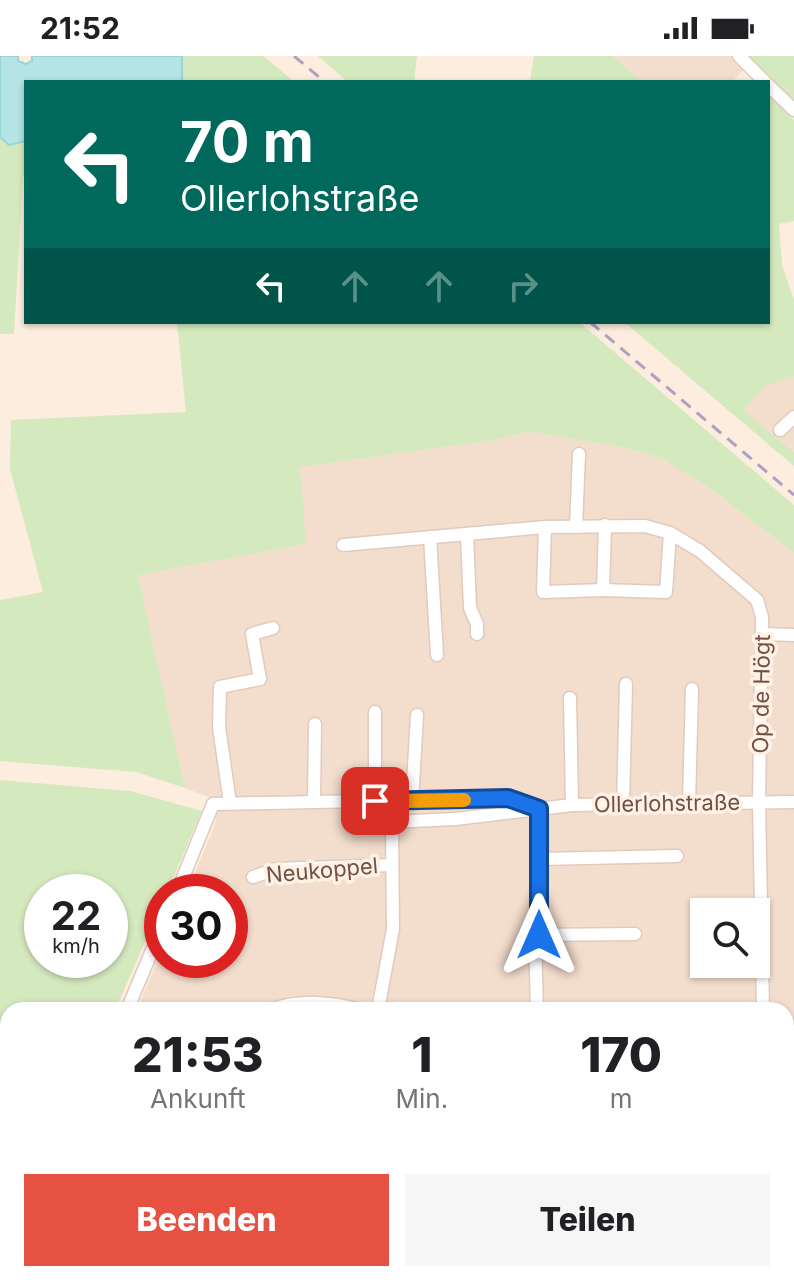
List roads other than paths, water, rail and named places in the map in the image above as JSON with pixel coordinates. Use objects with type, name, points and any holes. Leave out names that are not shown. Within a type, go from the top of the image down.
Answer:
[{"type":"street","points":[[739,56],[764,80]]},
{"type":"street","points":[[770,86],[794,110]]},
{"type":"street","points":[[780,430],[794,417]]},
{"type":"street","points":[[576,527],[579,454]]},
{"type":"street","points":[[603,590],[605,525]]},
{"type":"street","name":"Op de Högt","points":[[343,545],[545,527],[645,526],[670,533],[700,551],[757,600],[762,617],[759,802],[763,1002]]},
{"type":"street","points":[[545,527],[543,592],[666,592],[670,533]]},
{"type":"street","points":[[467,534],[470,608],[477,624],[477,634]]},
{"type":"street","points":[[430,537],[437,655]]},
{"type":"street","points":[[230,803],[219,727],[220,687],[260,679],[252,634],[273,628]]},
{"type":"street","points":[[762,634],[794,635]]},
{"type":"street","points":[[623,804],[626,684]]},
{"type":"street","points":[[689,803],[692,689]]},
{"type":"street","points":[[570,698],[572,805]]},
{"type":"street","points":[[375,712],[375,801]]},
{"type":"street","points":[[412,801],[417,715]]},
{"type":"street","points":[[314,802],[315,724]]},
{"type":"street","name":"Ollerlohstraße","points":[[184,874],[213,804],[508,798],[539,809]]},
{"type":"street","name":"Ollerlohstraße","points":[[392,865],[392,822],[455,819],[572,805],[794,802]]},
{"type":"street","points":[[539,809],[539,935]]},
{"type":"street","points":[[539,859],[677,856]]},
{"type":"street","points":[[379,1002],[393,929],[392,865]]},
{"type":"street","name":"Neukoppel","points":[[253,877],[276,869],[392,865]]},
{"type":"street","points":[[537,1002],[535,938],[539,935],[635,934]]},
{"type":"street","points":[[130,1002],[144,970]]},
{"type":"water","points":[[0,56],[18,56],[18,61],[26,64],[32,61],[32,56],[182,56],[182,80],[24,80],[24,141],[9,145],[0,137]]},
{"type":"railway","points":[[294,56],[323,80]]},
{"type":"railway","points":[[592,324],[794,495]]}]
